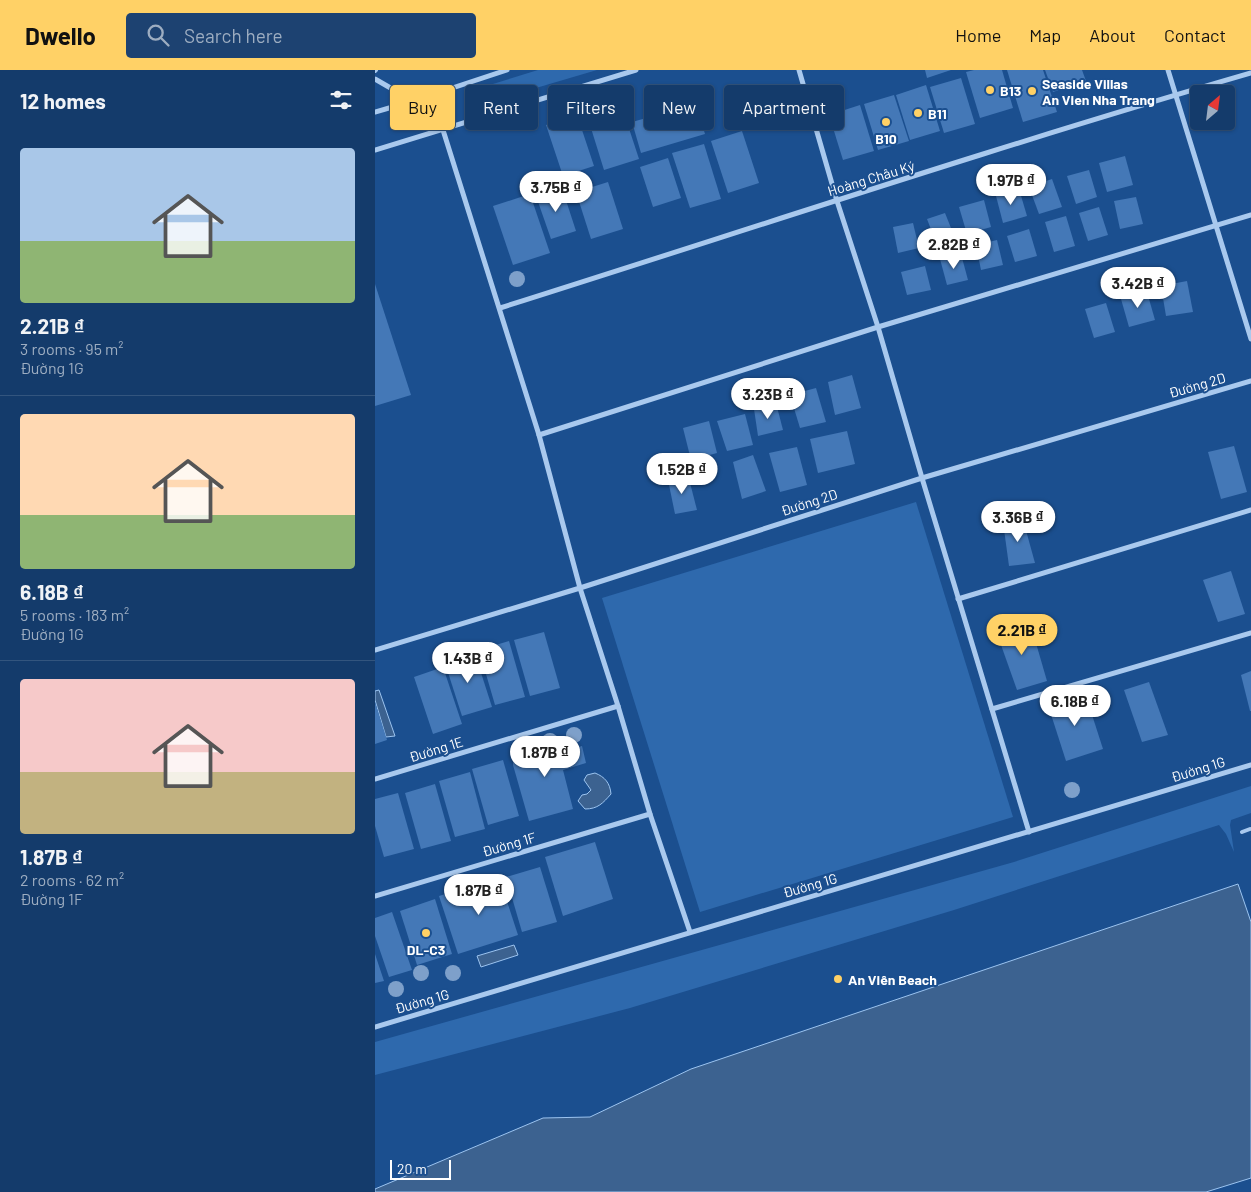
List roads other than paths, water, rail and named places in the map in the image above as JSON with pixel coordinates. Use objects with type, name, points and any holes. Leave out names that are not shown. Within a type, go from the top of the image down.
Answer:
[{"type":"street","points":[[455,87],[506,70]]},
{"type":"street","points":[[455,126],[636,70]]},
{"type":"street","points":[[799,70],[1029,832]]},
{"type":"street","points":[[1168,70],[1251,339]]},
{"type":"street","name":"Hoàng Châu Ký","points":[[500,308],[1175,95],[1251,73]]},
{"type":"street","points":[[375,79],[390,88]]},
{"type":"street","points":[[375,112],[390,108]]},
{"type":"street","points":[[375,150],[443,130],[539,435],[580,588],[650,814],[690,932]]},
{"type":"street","points":[[539,435],[878,327],[1251,214]]},
{"type":"street","name":"Đường 2D","points":[[375,650],[580,588],[922,478],[1251,381]]},
{"type":"street","points":[[958,599],[1251,510]]},
{"type":"street","points":[[991,708],[1251,633]]},
{"type":"street","name":"Đường 1E","points":[[375,779],[618,706]]},
{"type":"street","name":"Đường 1G","points":[[375,1027],[1251,765]]},
{"type":"street","name":"Đường 1F","points":[[375,896],[650,814]]},
{"type":"lane","points":[[1242,832],[1251,830]]},
{"type":"place","name":"B13","points":[[990,90]]},
{"type":"place","name":"Seaside Villas An Vien Nha Trang","points":[[1032,91]]},
{"type":"place","name":"B11","points":[[918,113]]},
{"type":"place","name":"B10","points":[[886,122]]},
{"type":"place","name":"DL-C3","points":[[426,933]]},
{"type":"place","name":"An Viên Beach","points":[[838,979]]}]
